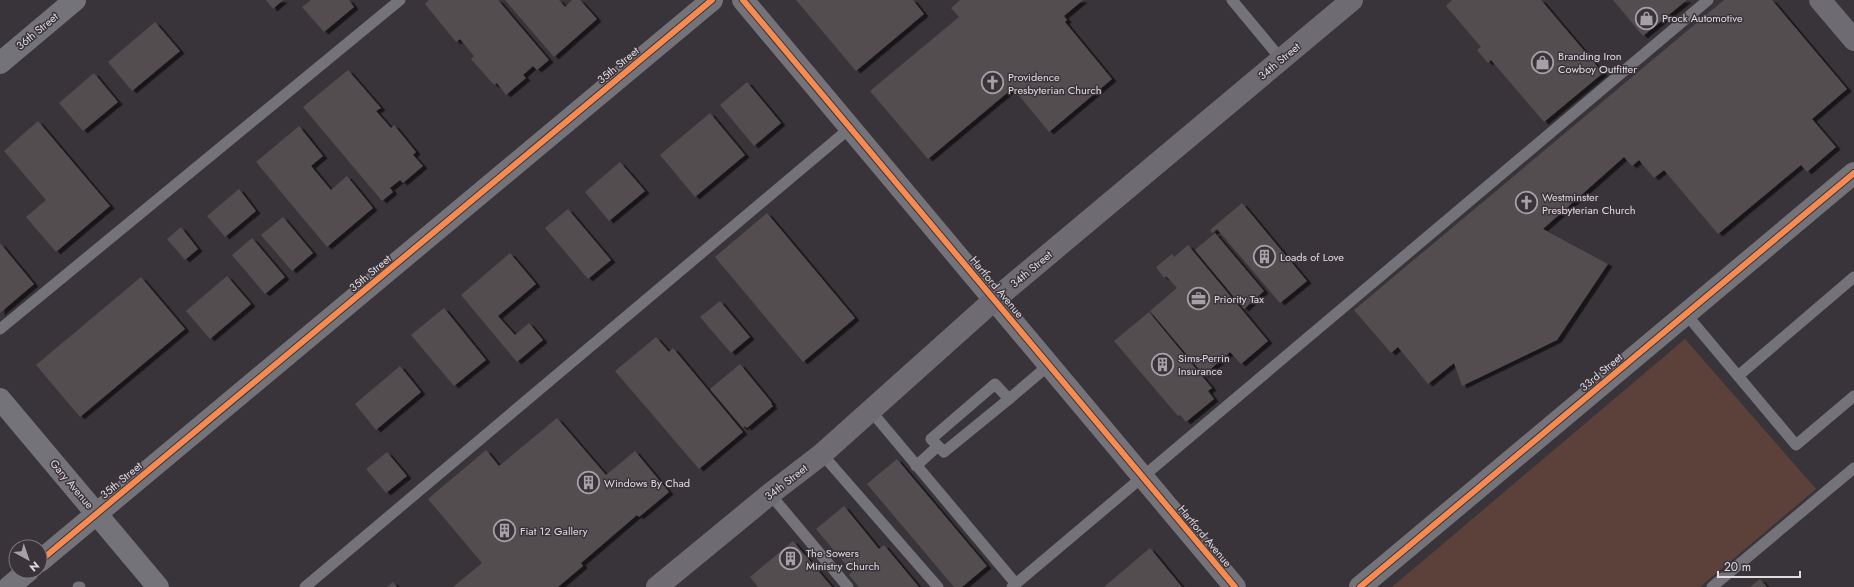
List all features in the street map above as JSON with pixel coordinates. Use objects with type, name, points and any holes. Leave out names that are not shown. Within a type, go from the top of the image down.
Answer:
[{"type":"main road","name":"34th Street","points":[[657,587],[770,494],[822,454],[994,300],[1352,0]]},
{"type":"main road","points":[[1820,0],[1854,40]]},
{"type":"street","name":"36th Street","points":[[0,63],[74,0]]},
{"type":"street","name":"35th Street","points":[[48,554],[712,0]]},
{"type":"street","name":"Hartford Avenue","points":[[743,0],[1235,587]]},
{"type":"street","name":"33rd Street","points":[[1360,587],[1854,173]]},
{"type":"street","name":"Gary Avenue","points":[[0,399],[158,587]]},
{"type":"street","points":[[9,587],[18,579]]},
{"type":"lane","points":[[0,329],[400,0]]},
{"type":"lane","points":[[1232,0],[1281,59]]},
{"type":"lane","points":[[871,411],[1014,585],[1708,0]]},
{"type":"lane","points":[[306,587],[850,128]]},
{"type":"lane","points":[[1738,376],[1854,277]]},
{"type":"lane","points":[[1686,314],[1796,445],[1854,396]]},
{"type":"lane","points":[[1009,399],[994,384],[931,439],[944,452],[1009,399],[1049,365]]},
{"type":"lane","points":[[916,466],[938,446]]},
{"type":"lane","points":[[822,454],[938,587]]},
{"type":"lane","points":[[1712,587],[1854,468]]},
{"type":"lane","points":[[770,494],[848,587]]},
{"type":"shaded area","points":[[1685,339],[1816,489],[1700,587],[1392,587]]},
{"type":"building","points":[[266,0],[283,0],[273,9]]},
{"type":"building","points":[[311,0],[349,0],[354,7],[324,32],[302,7]]},
{"type":"building","points":[[429,0],[498,0],[549,60],[537,70],[533,66],[523,75],[526,78],[506,95],[497,83],[494,85],[471,59],[474,56],[460,39],[456,42],[425,4]]},
{"type":"building","points":[[505,0],[559,0],[565,7],[572,0],[580,0],[597,19],[554,57]]},
{"type":"building","points":[[796,0],[913,0],[924,14],[856,71]]},
{"type":"building","name":"Providence Presbyterian Church","points":[[960,0],[1083,0],[1064,16],[1067,20],[1065,22],[1112,79],[1049,132],[1013,88],[928,159],[870,91],[959,17],[951,8]]},
{"type":"building","name":"Branding Iron Cowboy Outfitter","points":[[1452,0],[1541,0],[1603,73],[1544,122],[1491,60],[1488,63],[1477,50],[1481,47],[1446,6]]},
{"type":"building","name":"Prock Automotive","points":[[1613,0],[1687,0],[1643,36]]},
{"type":"building","name":"Westminster Presbyterian Church","points":[[1724,0],[1772,0],[1847,89],[1812,119],[1836,147],[1807,172],[1801,165],[1718,234],[1664,170],[1654,178],[1639,160],[1632,166],[1624,157],[1543,229],[1608,264],[1557,340],[1462,386],[1454,363],[1428,384],[1398,347],[1391,353],[1354,310]]},
{"type":"building","points":[[155,22],[180,51],[132,91],[108,62]]},
{"type":"building","points":[[348,70],[381,108],[376,111],[391,128],[394,125],[416,152],[413,155],[423,166],[403,183],[400,180],[390,188],[393,192],[382,201],[303,107]]},
{"type":"building","points":[[94,73],[118,102],[83,131],[59,103]]},
{"type":"building","points":[[747,82],[781,123],[754,146],[720,105]]},
{"type":"building","points":[[710,113],[745,155],[695,197],[660,155]]},
{"type":"building","points":[[38,121],[110,206],[56,252],[26,217],[46,200],[4,151]]},
{"type":"building","points":[[299,126],[323,156],[311,166],[331,190],[347,176],[373,208],[327,247],[256,162]]},
{"type":"building","points":[[620,162],[645,191],[609,221],[585,192]]},
{"type":"building","points":[[239,189],[256,211],[225,237],[207,216]]},
{"type":"building","name":"Loads of Love","points":[[1242,203],[1307,281],[1280,303],[1217,229],[1212,233],[1210,230]]},
{"type":"building","points":[[568,209],[611,260],[588,279],[545,228]]},
{"type":"building","points":[[767,213],[855,318],[803,362],[715,257]]},
{"type":"building","points":[[283,217],[313,253],[292,271],[261,235]]},
{"type":"building","points":[[181,227],[198,249],[185,260],[167,239]]},
{"type":"building","points":[[1215,233],[1264,291],[1244,309],[1195,250]]},
{"type":"building","points":[[252,238],[285,277],[265,294],[232,255]]},
{"type":"building","points":[[0,243],[34,284],[0,313]]},
{"type":"building","name":"Priority Tax","points":[[1188,245],[1268,341],[1241,364],[1230,352],[1204,375],[1150,311],[1177,288],[1166,276],[1164,278],[1156,267],[1172,254],[1174,257]]},
{"type":"building","points":[[510,253],[536,284],[498,316],[515,335],[529,323],[543,340],[517,362],[461,295]]},
{"type":"building","points":[[227,276],[251,304],[210,339],[186,311]]},
{"type":"building","points":[[141,277],[185,329],[80,417],[36,365]]},
{"type":"building","points":[[720,301],[750,337],[731,353],[700,317]]},
{"type":"building","points":[[444,308],[486,360],[454,386],[411,335]]},
{"type":"building","name":"Sims-Perrin Insurance","points":[[1149,312],[1212,388],[1208,391],[1214,399],[1186,422],[1180,415],[1178,416],[1114,341]]},
{"type":"building","points":[[656,337],[669,352],[673,348],[743,432],[699,469],[615,371]]},
{"type":"building","points":[[740,364],[773,406],[747,428],[745,426],[743,428],[710,389]]},
{"type":"building","points":[[400,366],[421,392],[376,430],[355,404]]},
{"type":"building","points":[[557,418],[606,475],[635,451],[669,492],[639,517],[637,515],[581,563],[583,566],[558,587],[453,587],[482,563],[428,499],[486,450],[499,466]]},
{"type":"building","points":[[387,452],[407,476],[386,493],[366,469]]},
{"type":"building","points":[[897,459],[987,566],[962,587],[954,587],[867,484]]},
{"type":"building","points":[[844,506],[879,549],[884,545],[919,587],[859,587],[849,575],[852,572],[816,529]]},
{"type":"building","name":"The Sowers Ministry Church","points":[[793,541],[832,587],[758,587],[750,577]]},
{"type":"building","points":[[1150,548],[1182,587],[1104,587]]},
{"type":"building","points":[[1760,579],[1767,587],[1750,587]]},
{"type":"building","points":[[393,582],[397,587],[387,587]]},
{"type":"cycle path","points":[[48,554],[712,0]]},
{"type":"cycle path","points":[[743,0],[1235,587]]},
{"type":"cycle path","points":[[1360,587],[1854,173]]},
{"type":"place","name":"Prock Automotive","points":[[1647,18]]},
{"type":"place","name":"Branding Iron Cowboy Outfitter","points":[[1543,62]]},
{"type":"place","name":"Providence Presbyterian Church","points":[[993,83]]},
{"type":"place","name":"Westminster Presbyterian Church","points":[[1526,203]]},
{"type":"place","name":"Loads of Love","points":[[1264,257]]},
{"type":"place","name":"Priority Tax","points":[[1198,299]]},
{"type":"place","name":"Sims-Perrin Insurance","points":[[1163,364]]},
{"type":"place","name":"Windows By Chad","points":[[588,483]]},
{"type":"place","name":"Fiat 12 Gallery","points":[[504,531]]},
{"type":"place","name":"The Sowers Ministry Church","points":[[790,559]]}]
